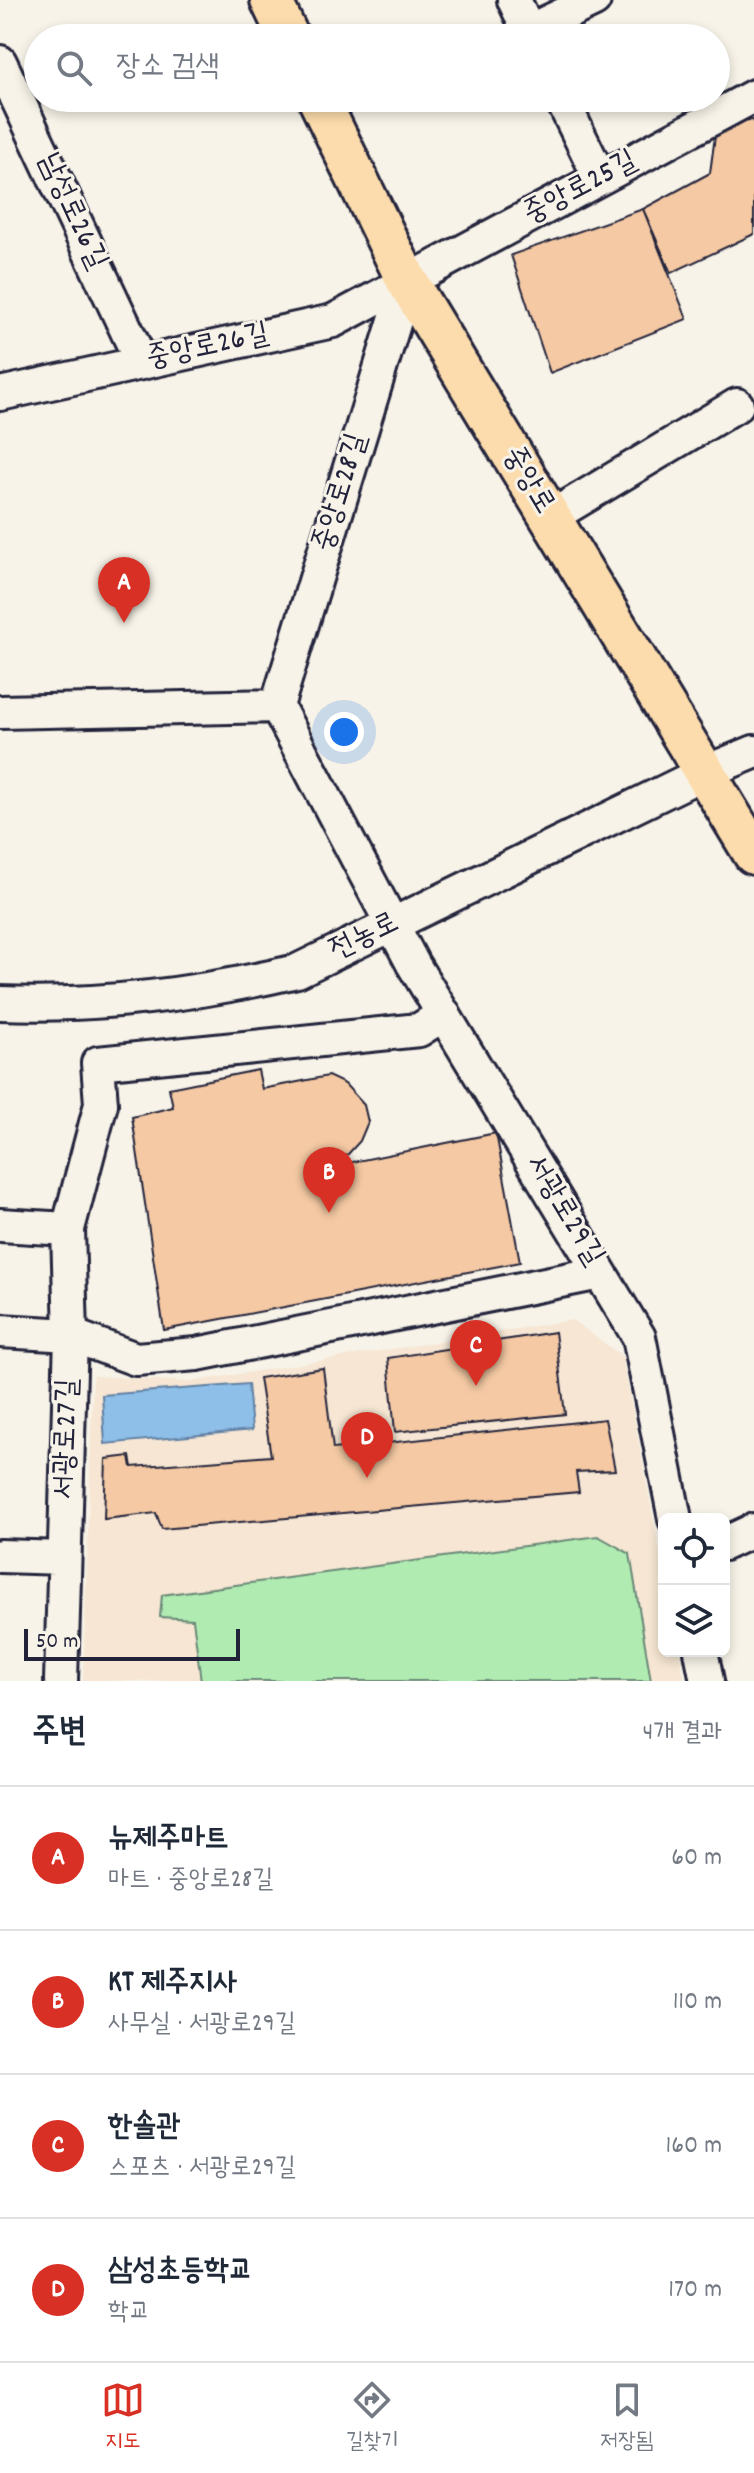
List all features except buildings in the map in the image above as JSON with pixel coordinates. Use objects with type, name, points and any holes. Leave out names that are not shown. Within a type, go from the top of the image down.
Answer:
[{"type":"main road","points":[[271,0],[282,24]]},
{"type":"main road","name":"중앙로","points":[[325,112],[407,281],[754,854]]},
{"type":"street","points":[[514,0],[525,24]]},
{"type":"street","points":[[550,24],[594,0]]},
{"type":"street","name":"남성로26길","points":[[0,62],[9,102],[142,363]]},
{"type":"street","name":"중앙로25길","points":[[730,109],[754,96]]},
{"type":"street","points":[[568,112],[600,178]]},
{"type":"street","name":"중앙로25길","points":[[407,281],[724,112]]},
{"type":"street","name":"중앙로26길","points":[[0,394],[333,321],[407,281]]},
{"type":"street","name":"중앙로28길","points":[[277,706],[407,281]]},
{"type":"street","points":[[549,518],[737,405]]},
{"type":"street","points":[[0,712],[277,706],[395,924]]},
{"type":"street","name":"전농로","points":[[0,1003],[68,1006],[226,988],[297,971],[703,773],[754,752]]},
{"type":"street","name":"서광로29길","points":[[395,924],[444,1014],[639,1337],[674,1513]]},
{"type":"street","name":"서광로27길","points":[[61,1681],[71,1335],[68,1229],[101,1104],[98,1063],[419,1030],[444,1014]]},
{"type":"street","points":[[0,1225],[68,1229]]},
{"type":"street","points":[[0,1331],[71,1335],[136,1359],[197,1354],[600,1273]]},
{"type":"street","points":[[730,1541],[754,1530]]},
{"type":"street","points":[[0,1556],[64,1558]]},
{"type":"street","points":[[702,1657],[707,1681]]},
{"type":"shaded area","points":[[572,1320],[622,1356],[658,1542],[658,1657],[680,1657],[685,1681],[83,1681],[93,1376],[190,1382]]},
{"type":"green space","points":[[598,1536],[630,1554],[651,1681],[201,1681],[193,1619],[160,1617],[162,1595]]},
{"type":"water","points":[[248,1384],[252,1430],[105,1444],[102,1395]]},
{"type":"place","name":"뉴제주마트","points":[[124,623]]},
{"type":"place","name":"KT 제주지사","points":[[329,1213]]},
{"type":"place","name":"한솔관","points":[[476,1386]]},
{"type":"place","name":"삼성초등학교","points":[[367,1478]]}]
